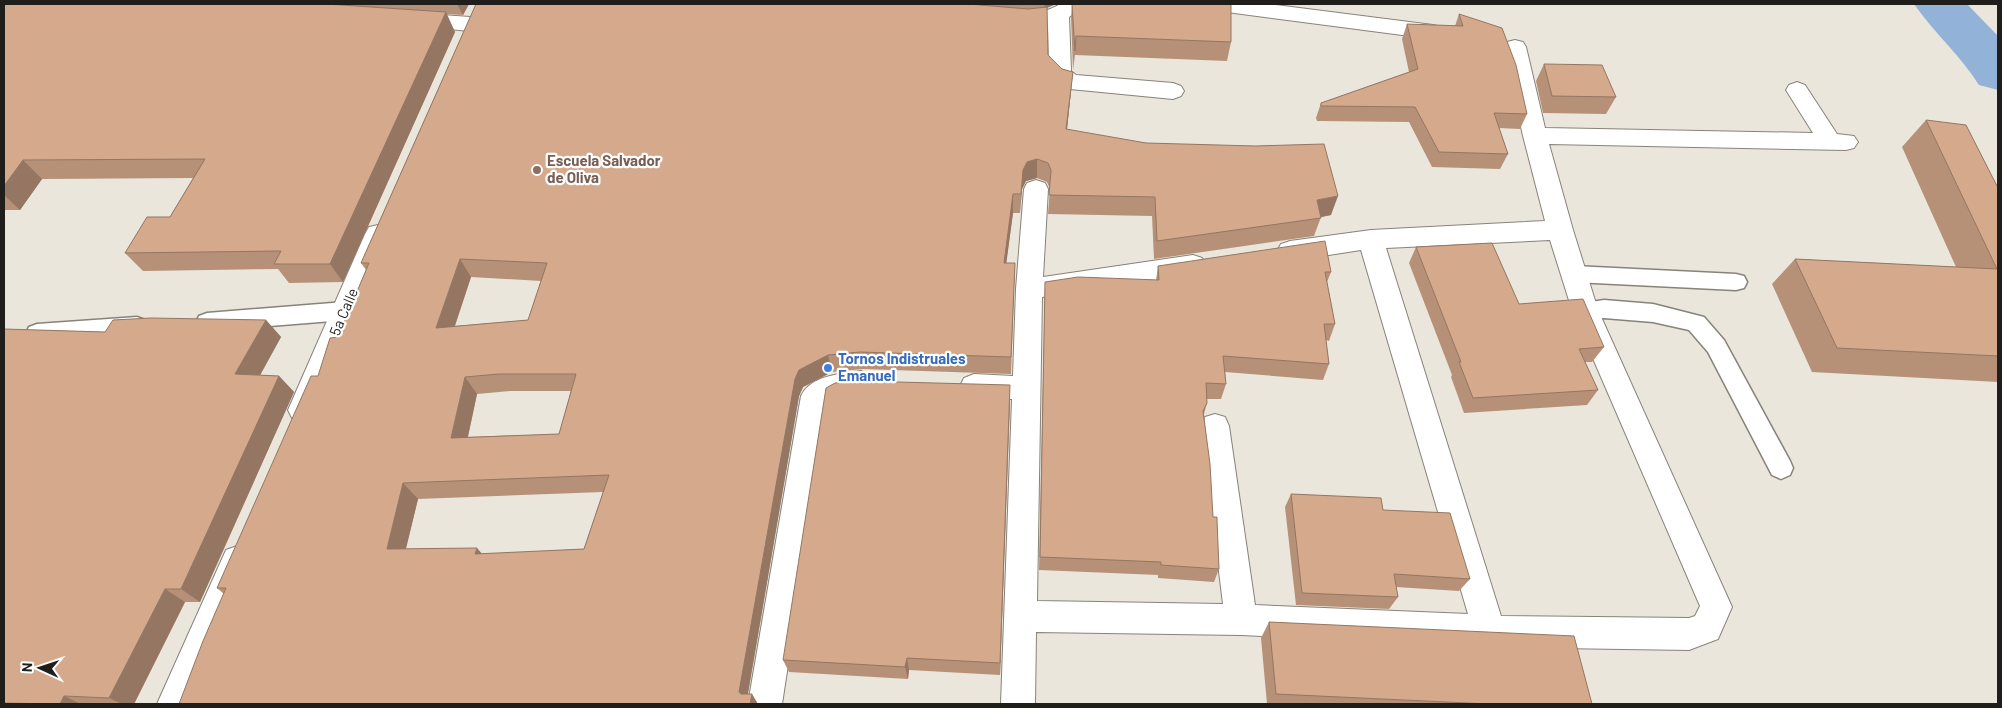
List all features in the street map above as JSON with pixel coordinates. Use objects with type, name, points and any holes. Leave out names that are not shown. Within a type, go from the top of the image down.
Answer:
[{"type":"street","points":[[1219,4],[1433,32]]},
{"type":"street","points":[[990,16],[1045,19],[1066,10],[1060,74],[1064,79],[1070,82],[1173,91]]},
{"type":"street","points":[[392,18],[475,14],[458,51]]},
{"type":"street","points":[[1020,616],[1241,620],[1489,630],[1689,634],[1706,628],[1716,607],[1585,310],[1560,230],[1514,47]]},
{"type":"street","points":[[1535,136],[1838,142],[1797,90]]},
{"type":"street","points":[[1018,704],[1029,289],[1036,189]]},
{"type":"street","name":"5a Calle","points":[[293,430],[388,212]]},
{"type":"street","points":[[1264,255],[1371,239],[1560,230]]},
{"type":"street","points":[[1371,239],[1489,630]]},
{"type":"street","points":[[1029,289],[1215,262]]},
{"type":"street","points":[[765,704],[815,396],[833,386],[882,384]]},
{"type":"street","points":[[949,386],[1026,388]]},
{"type":"street","points":[[1215,426],[1241,620]]},
{"type":"street","points":[[174,704],[246,540]]},
{"type":"lane","points":[[1574,274],[1736,282]]},
{"type":"lane","points":[[1585,310],[1604,309],[1653,313],[1696,323],[1716,346],[1781,468]]},
{"type":"lane","points":[[183,323],[345,311]]},
{"type":"lane","points":[[19,334],[154,325]]},
{"type":"building","points":[[4,4],[326,4],[446,12],[330,264],[274,264],[281,251],[125,253],[147,217],[170,217],[205,159],[23,160],[4,186]]},
{"type":"building","points":[[476,4],[968,4],[1028,9],[1047,7],[1048,55],[1062,69],[1073,72],[1066,129],[1146,143],[1255,146],[1324,144],[1338,196],[1317,200],[1321,218],[1157,241],[1155,197],[1049,195],[1051,170],[1048,163],[1037,159],[1027,162],[1023,170],[1021,194],[1013,194],[1004,263],[1015,263],[1011,357],[860,352],[828,355],[799,370],[795,379],[739,692],[741,694],[752,694],[750,704],[179,704],[226,588],[217,588],[311,376],[318,376],[330,338],[338,337],[369,263],[361,263]],"holes":[[[460,259],[547,263],[528,320],[436,328]],[[499,374],[576,374],[559,434],[451,438],[465,377]],[[609,475],[584,549],[475,554],[477,548],[387,549],[403,483]]]},
{"type":"building","points":[[1072,4],[1231,4],[1231,42],[1076,36],[1075,51]]},
{"type":"building","points":[[1459,14],[1502,28],[1516,65],[1527,114],[1494,113],[1508,154],[1439,152],[1415,107],[1321,106],[1321,103],[1418,69],[1407,24],[1463,26]]},
{"type":"building","points":[[1544,64],[1602,65],[1616,97],[1552,96]]},
{"type":"building","points":[[1926,120],[1966,125],[1998,188],[1998,356],[1837,348],[1795,259],[1997,269]]},
{"type":"building","points":[[1325,241],[1331,272],[1325,272],[1335,324],[1324,324],[1329,364],[1223,356],[1226,384],[1206,383],[1207,403],[1203,411],[1210,464],[1213,517],[1217,517],[1219,569],[1161,565],[1161,562],[1040,557],[1045,282],[1078,277],[1159,280],[1158,266]]},
{"type":"building","points":[[1492,243],[1519,304],[1583,299],[1604,347],[1579,349],[1598,390],[1473,398],[1416,247]]},
{"type":"building","points":[[151,318],[266,320],[235,374],[279,376],[181,589],[165,589],[109,698],[64,696],[60,704],[4,703],[4,329],[105,332],[113,320]]},
{"type":"building","points":[[860,381],[1010,385],[1000,663],[907,658],[905,667],[783,660],[826,388],[835,383]]},
{"type":"building","points":[[1291,494],[1381,498],[1383,510],[1450,513],[1470,579],[1394,574],[1398,597],[1302,593]]},
{"type":"building","points":[[1269,622],[1574,636],[1592,704],[1489,704],[1276,694]]},
{"type":"waterway","points":[[1939,4],[1991,60],[1998,73]]},
{"type":"place","name":"Escuela Salvador de Oliva","points":[[537,170]]},
{"type":"place","name":"Tornos Indistruales Emanuel","points":[[828,368]]}]
